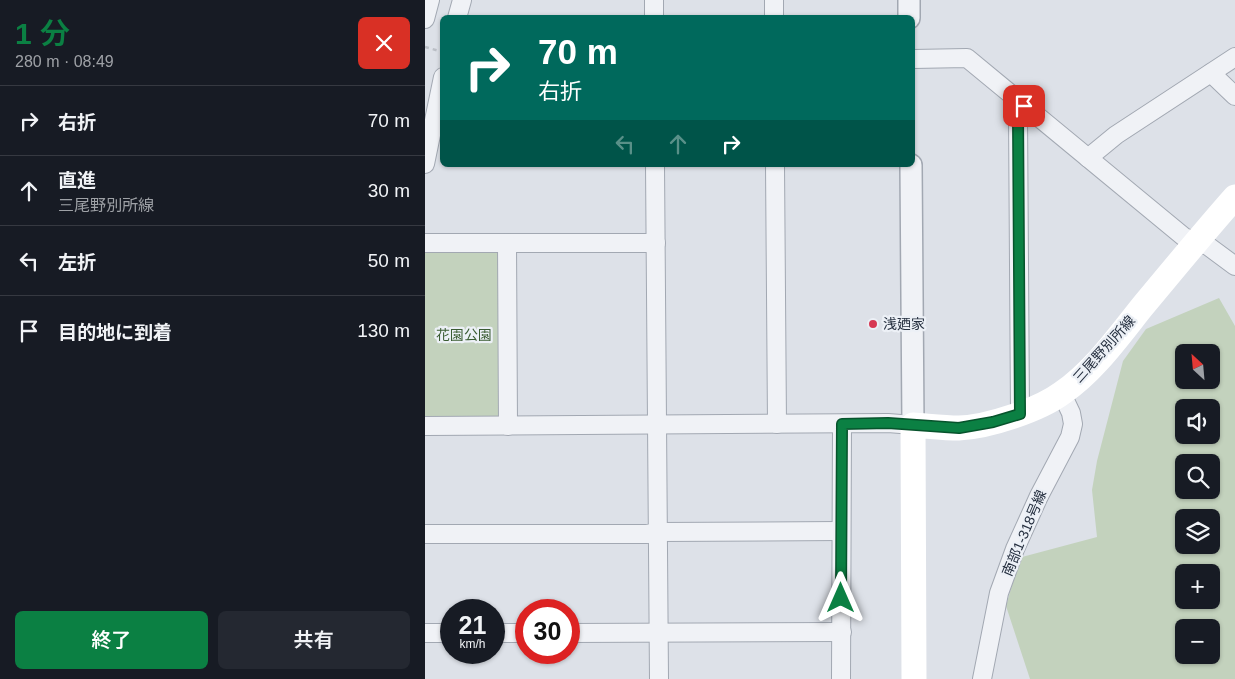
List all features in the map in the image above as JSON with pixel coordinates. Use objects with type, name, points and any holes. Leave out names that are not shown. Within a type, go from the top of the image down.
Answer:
[{"type":"main road","name":"三尾野別所線","points":[[913,425],[959,428],[993,422],[1020,414],[1061,394],[1093,367],[1109,349],[1235,197]]},
{"type":"main road","points":[[913,425],[913,679]]},
{"type":"street","points":[[425,19],[430,0]]},
{"type":"street","points":[[458,15],[462,0]]},
{"type":"street","points":[[654,0],[654,15]]},
{"type":"street","points":[[774,0],[774,15]]},
{"type":"street","points":[[909,0],[909,15]]},
{"type":"street","points":[[1088,158],[1116,135],[1235,57]]},
{"type":"street","points":[[915,59],[967,58],[1184,238],[1208,246],[1235,266]]},
{"type":"street","points":[[1211,73],[1235,96]]},
{"type":"street","points":[[432,154],[440,98]]},
{"type":"street","points":[[1020,414],[1018,114],[1024,106]]},
{"type":"street","points":[[655,167],[659,679]]},
{"type":"street","points":[[775,167],[777,424]]},
{"type":"street","points":[[425,426],[888,423],[913,425],[911,167]]},
{"type":"street","points":[[425,243],[656,243]]},
{"type":"street","points":[[507,243],[508,426]]},
{"type":"street","name":"南部1-318号線","points":[[982,679],[999,593],[1015,549],[1039,496],[1070,437],[1073,424],[1071,413],[1061,394]]},
{"type":"street","points":[[841,679],[842,424]]},
{"type":"street","points":[[425,534],[647,534],[659,532],[841,531]]},
{"type":"street","points":[[580,633],[841,632]]},
{"type":"street","points":[[425,633],[440,633]]},
{"type":"path","points":[[425,47],[440,51]]},
{"type":"green space","name":"花園公園","points":[[497,250],[502,257],[504,413],[498,418],[425,419],[425,251]]},
{"type":"green space","points":[[1219,298],[1235,326],[1235,679],[1030,679],[1006,606],[1012,585],[1022,557],[1097,537],[1092,490],[1097,461],[1123,361],[1146,329]]},
{"type":"place","name":"浅廼家","points":[[873,324]]},
{"type":"route","points":[[841,598],[842,424],[888,423],[959,428],[993,422],[1020,414],[1018,114],[1024,106]]}]
